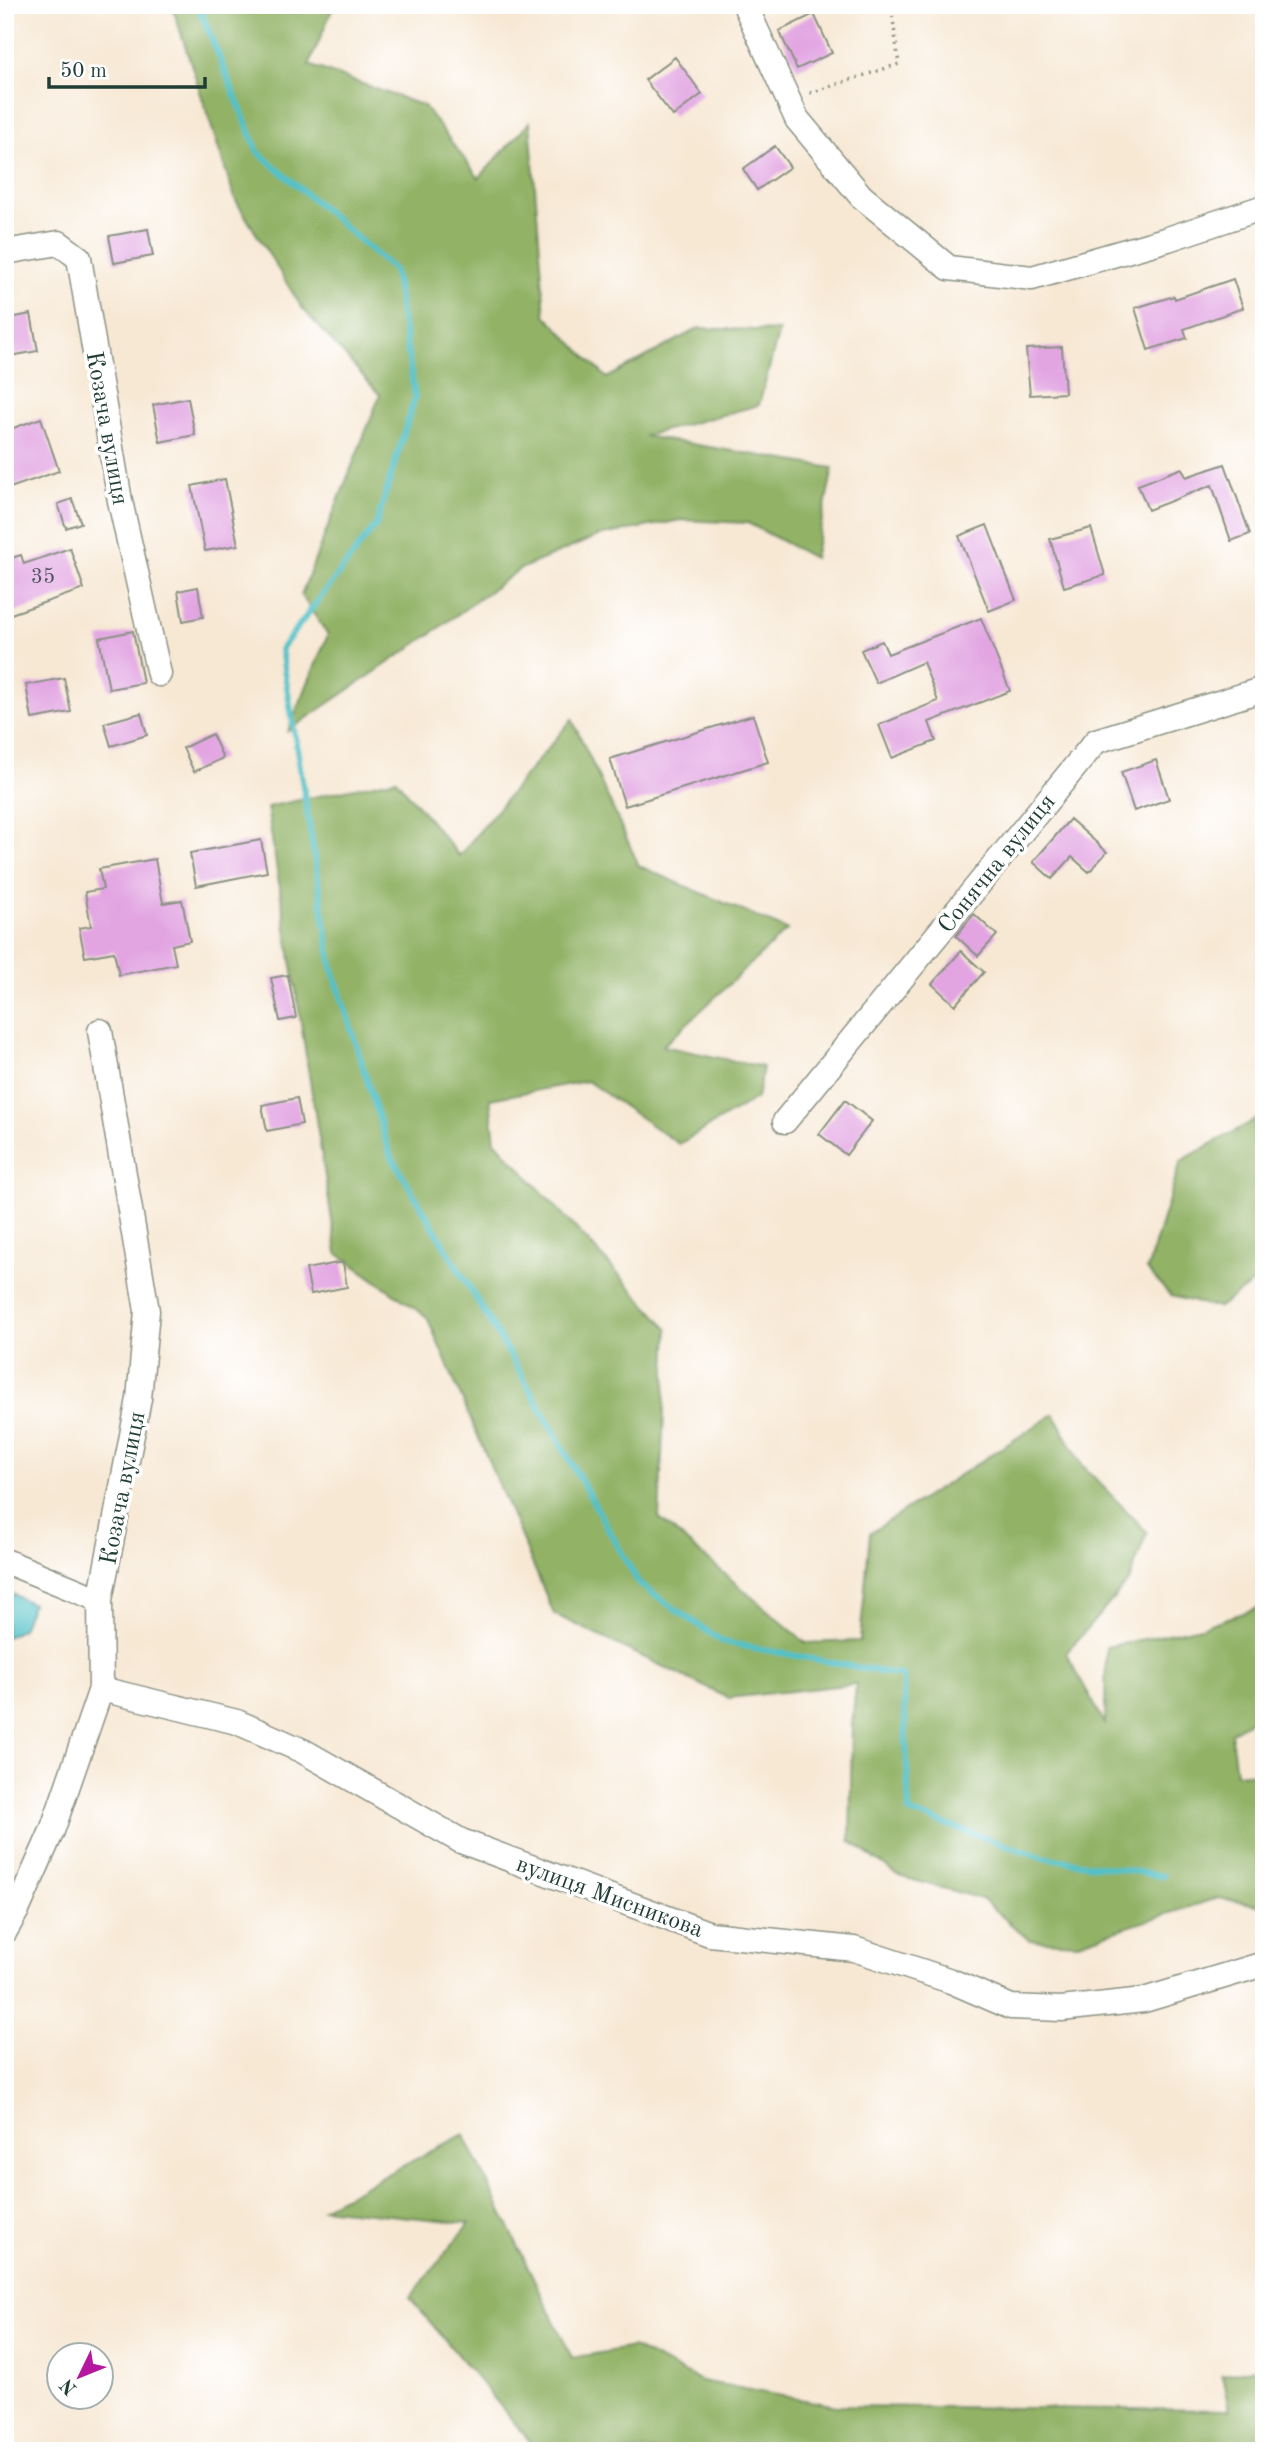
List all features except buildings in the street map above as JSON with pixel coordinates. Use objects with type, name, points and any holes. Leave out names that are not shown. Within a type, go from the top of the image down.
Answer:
[{"type":"street","points":[[746,5],[797,119],[861,196],[948,268],[1032,278],[1168,239],[1264,207]]},
{"type":"street","name":"Козача вулиця","points":[[5,252],[59,243],[79,258],[120,501],[159,674]]},
{"type":"street","name":"Сонячна вулиця","points":[[785,1121],[1096,741],[1264,689]]},
{"type":"street","name":"Козача вулиця","points":[[5,1931],[52,1831],[101,1689],[100,1600],[139,1399],[147,1311],[100,1031]]},
{"type":"street","points":[[5,1561],[100,1600]]},
{"type":"street","name":"вулиця Мисникова","points":[[101,1689],[237,1722],[303,1751],[461,1841],[710,1934],[853,1949],[951,1981],[1011,2007],[1061,2008],[1144,2000],[1264,1965]]},
{"type":"path","points":[[788,100],[899,64],[891,5]]},
{"type":"green space","points":[[172,5],[334,5],[309,65],[424,106],[479,178],[530,122],[545,315],[607,378],[699,328],[779,331],[759,405],[644,436],[833,468],[814,558],[748,523],[681,520],[598,536],[520,569],[425,638],[288,731],[328,635],[301,595],[380,395],[302,308],[235,199]]},
{"type":"green space","points":[[572,719],[639,866],[787,930],[663,1046],[763,1067],[757,1098],[679,1144],[587,1081],[490,1099],[495,1141],[668,1328],[659,1518],[806,1643],[860,1641],[870,1533],[1054,1414],[1082,1465],[1147,1532],[1129,1581],[1066,1653],[1105,1724],[1106,1647],[1201,1627],[1264,1606],[1264,1712],[1231,1733],[1236,1773],[1264,1774],[1264,1906],[1217,1898],[1078,1943],[1029,1940],[982,1899],[899,1876],[850,1841],[852,1725],[856,1684],[728,1698],[554,1614],[427,1317],[337,1253],[267,807],[396,779],[459,856]]},
{"type":"green space","points":[[1264,1115],[1264,1275],[1218,1308],[1171,1296],[1147,1270],[1181,1161]]},
{"type":"green space","points":[[464,2134],[572,2358],[633,2347],[701,2381],[837,2406],[1229,2410],[1222,2375],[1264,2366],[1264,2451],[538,2451],[410,2298],[469,2223],[322,2208]]},
{"type":"water","points":[[7,1591],[32,1604],[22,1629],[5,1637]]},
{"type":"waterway","points":[[198,5],[258,152],[394,270],[415,397],[376,525],[281,649],[332,967],[390,1154],[528,1386],[639,1584],[723,1642],[903,1676],[909,1812],[1042,1857],[1163,1876]]}]
